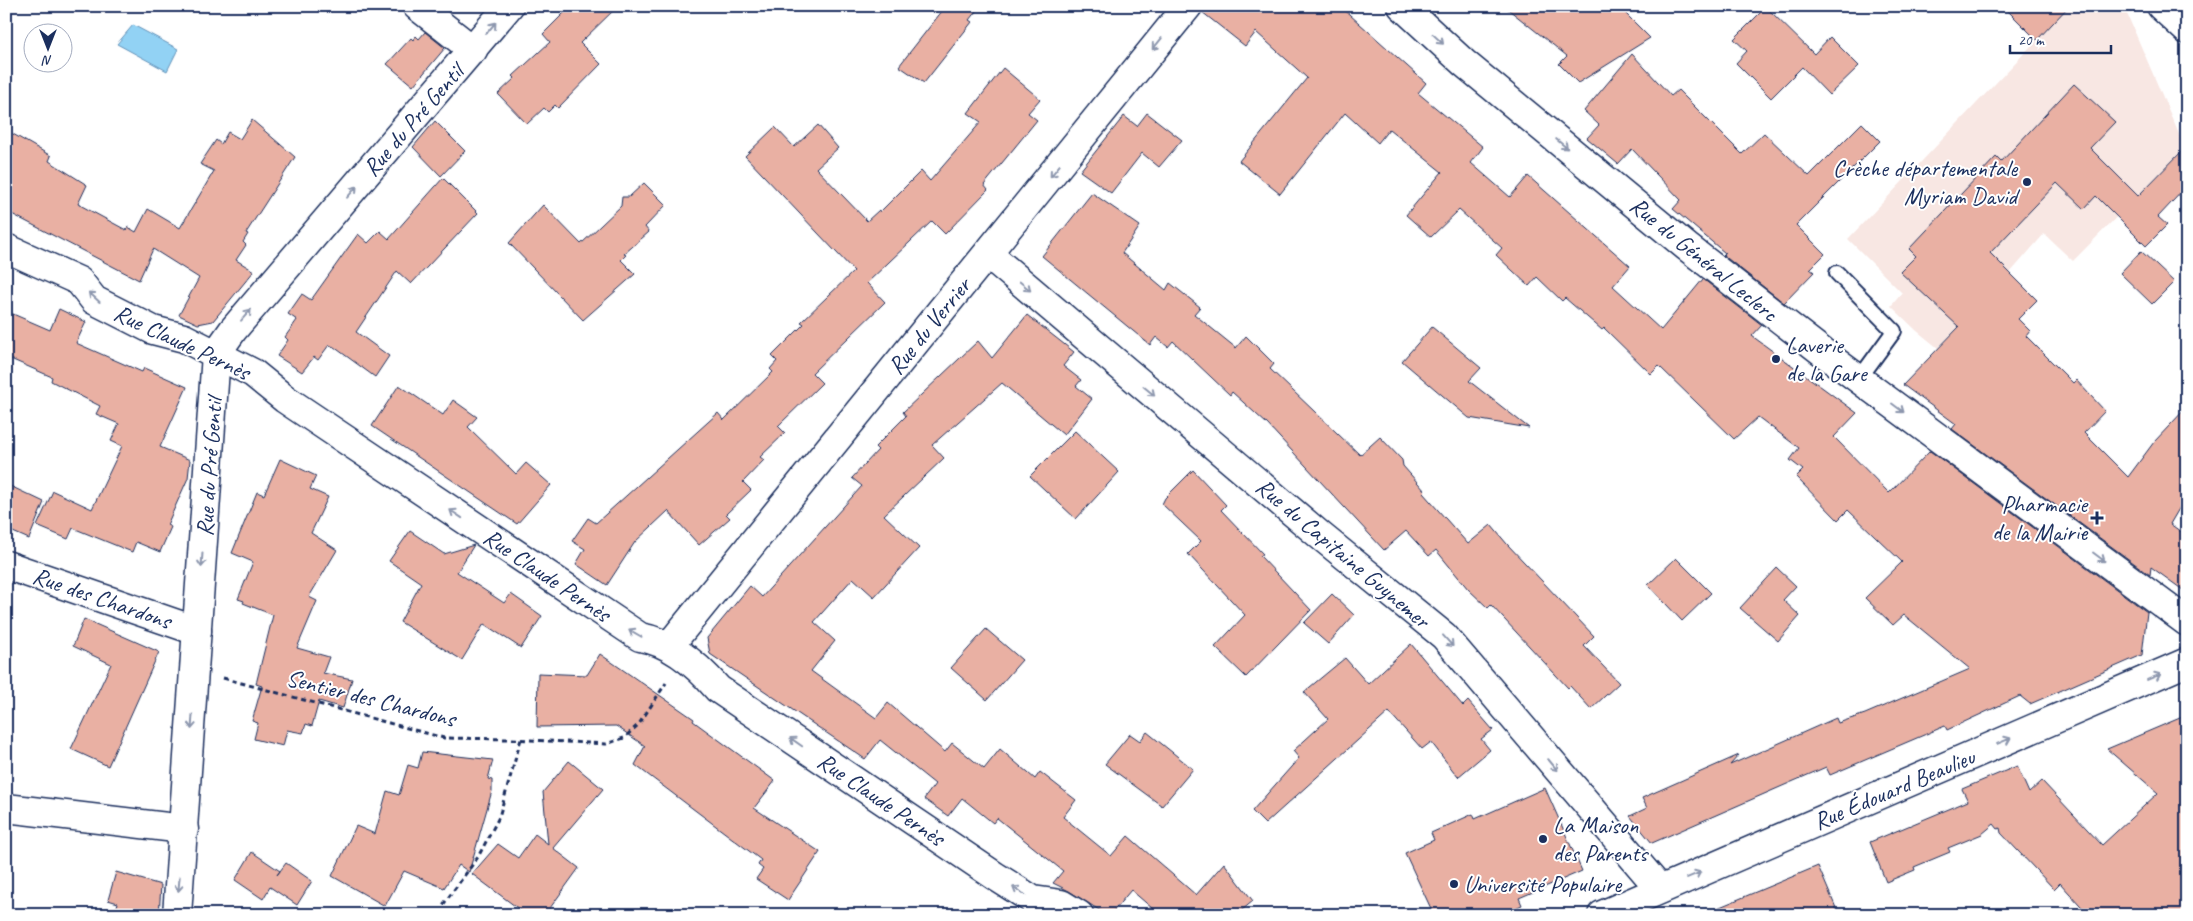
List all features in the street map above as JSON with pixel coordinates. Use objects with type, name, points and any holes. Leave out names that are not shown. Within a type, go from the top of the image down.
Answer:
[{"type":"street","points":[[417,6],[474,50]]},
{"type":"street","name":"Rue du Pré Gentil","points":[[177,915],[216,354],[233,330],[474,50],[509,6]]},
{"type":"street","name":"Rue du Verrier","points":[[669,646],[1188,6]]},
{"type":"street","name":"Rue du Général Leclerc","points":[[1402,6],[1464,63],[1687,247],[1859,379],[2187,622]]},
{"type":"street","points":[[2161,6],[2187,30]]},
{"type":"street","name":"Rue Claude Pernès","points":[[6,248],[79,281],[94,300],[153,330],[184,338],[253,373],[285,399],[640,637],[652,639],[669,646],[704,672],[718,689],[995,876],[1033,900],[1061,904],[1079,915]]},
{"type":"street","name":"Rue du Capitaine Guynemer","points":[[988,254],[1322,538],[1444,636],[1660,890]]},
{"type":"street","name":"Rue des Chardons","points":[[6,565],[197,631]]},
{"type":"street","name":"Rue Édouard Beaulieu","points":[[1602,915],[2187,662]]},
{"type":"street","points":[[6,808],[184,829]]},
{"type":"lane","points":[[1837,273],[1894,331],[1859,379]]},
{"type":"path","name":"Sentier des Chardons","points":[[220,677],[444,738],[521,739],[606,744],[624,738],[639,724],[666,683]]},
{"type":"path","points":[[443,905],[478,857],[499,817],[521,739]]},
{"type":"shaded area","name":"Crèche départementale Myriam David","points":[[2069,6],[2124,7],[2185,148],[2073,261],[2044,234],[2010,273],[1938,348],[1891,306],[1902,293],[1848,239]]},
{"type":"water","points":[[133,25],[178,49],[167,71],[117,44]]},
{"type":"building","points":[[571,6],[618,6],[580,43],[601,64],[558,108],[555,105],[548,112],[544,108],[527,124],[498,94],[515,78],[513,76],[550,42],[543,34]]},
{"type":"building","points":[[946,6],[980,6],[969,20],[972,22],[924,83],[899,66]]},
{"type":"building","points":[[1203,6],[1340,6],[1426,83],[1418,93],[1483,147],[1471,163],[1510,197],[1528,176],[1630,266],[1613,286],[1661,330],[1703,279],[1762,325],[1752,336],[1857,413],[1834,437],[1889,493],[1930,451],[2147,612],[2142,655],[2030,704],[2020,696],[1947,730],[1945,726],[1830,775],[1826,767],[1652,843],[1630,816],[1647,808],[1642,798],[1739,755],[1730,765],[1836,718],[1838,723],[1865,714],[1970,669],[1904,615],[1893,625],[1865,598],[1902,562],[1848,510],[1838,520],[1796,477],[1803,470],[1790,460],[1799,448],[1758,417],[1734,439],[1659,366],[1651,374],[1604,328],[1602,330],[1565,298],[1562,301],[1537,277],[1529,286],[1496,255],[1502,248],[1459,210],[1431,237],[1406,215],[1442,172],[1389,129],[1378,143],[1345,113],[1280,194],[1239,161],[1307,78],[1256,32],[1245,46],[1202,12]]},
{"type":"building","points":[[1504,6],[1618,6],[1650,38],[1578,83],[1559,64],[1567,56]]},
{"type":"building","points":[[2003,6],[2069,6],[2037,40]]},
{"type":"building","points":[[1766,7],[1814,54],[1830,37],[1859,66],[1829,95],[1802,67],[1771,98],[1736,63],[1747,51],[1734,39]]},
{"type":"building","points":[[425,32],[445,48],[413,86],[387,64],[411,38],[413,40],[416,36],[419,39]]},
{"type":"building","points":[[1632,54],[1671,96],[1678,90],[1742,154],[1764,133],[1809,176],[1862,123],[1880,141],[1796,225],[1825,254],[1810,269],[1814,272],[1784,303],[1723,255],[1725,253],[1673,209],[1681,200],[1632,149],[1618,164],[1587,138],[1599,125],[1584,111]]},
{"type":"building","points":[[1003,68],[1040,99],[1028,113],[1037,120],[984,185],[988,190],[945,234],[932,221],[867,283],[885,302],[812,373],[822,383],[778,426],[785,433],[760,457],[764,460],[743,482],[751,490],[726,514],[730,518],[699,545],[668,511],[635,542],[607,585],[576,564],[585,549],[572,541],[588,518],[596,523],[718,413],[724,420],[773,372],[770,369],[777,361],[772,356],[804,324],[801,322],[854,271],[745,156],[775,127],[794,147],[818,125],[838,148],[816,168],[867,221],[879,210],[880,212],[921,171],[930,181],[981,122],[968,113]]},
{"type":"building","points":[[2074,84],[2115,122],[2090,148],[2138,196],[2187,146],[2187,186],[2158,217],[2167,225],[2146,246],[2096,196],[2084,209],[2057,183],[1990,253],[2037,300],[2018,319],[2030,331],[2026,336],[2073,383],[2076,380],[2105,411],[2084,433],[2128,477],[2154,442],[2187,407],[2187,495],[2170,524],[2187,536],[2187,593],[2151,567],[2150,575],[1952,429],[1956,424],[1903,385],[1959,327],[1900,272],[1916,256],[1909,249],[1996,157],[2001,162]]},
{"type":"building","points":[[1147,113],[1182,140],[1159,167],[1142,153],[1111,193],[1080,171],[1124,116],[1137,126]]},
{"type":"building","points":[[252,120],[295,157],[246,233],[248,234],[243,242],[246,245],[236,260],[254,271],[213,321],[198,324],[179,315],[199,278],[153,249],[139,280],[6,211],[6,130],[51,156],[49,161],[87,185],[78,204],[126,230],[128,227],[136,232],[148,209],[180,228],[214,171],[200,164],[216,140],[221,144],[228,132],[240,139]]},
{"type":"building","points":[[435,121],[465,151],[441,176],[413,147]]},
{"type":"building","points":[[443,178],[478,213],[411,284],[397,271],[356,332],[389,356],[375,377],[329,345],[318,360],[314,357],[302,372],[277,356],[288,340],[285,337],[297,320],[288,314],[302,294],[311,300],[358,234],[368,243],[380,231],[389,239]]},
{"type":"building","points":[[644,183],[666,205],[645,227],[649,232],[624,254],[626,255],[621,260],[635,274],[583,320],[509,243],[543,205],[581,244],[621,206],[622,197],[629,197]]},
{"type":"building","points":[[1092,193],[1140,226],[1122,253],[1166,290],[1170,283],[1200,307],[1194,314],[1236,348],[1246,336],[1274,364],[1270,369],[1360,455],[1380,437],[1402,460],[1403,466],[1425,491],[1423,493],[1468,544],[1491,525],[1594,636],[1584,646],[1619,683],[1591,709],[1570,686],[1568,688],[1491,605],[1488,608],[1468,589],[1436,550],[1429,556],[1406,531],[1384,550],[1267,424],[1232,392],[1230,395],[1173,341],[1168,347],[1156,337],[1150,345],[1042,256]]},
{"type":"building","points":[[2141,251],[2174,282],[2152,304],[2120,273]]},
{"type":"building","points":[[59,309],[86,322],[76,343],[142,372],[144,368],[187,387],[160,447],[190,460],[188,478],[167,525],[171,527],[160,552],[136,542],[132,552],[73,528],[68,539],[37,526],[53,491],[92,509],[122,446],[111,441],[119,424],[96,414],[100,406],[51,381],[52,377],[6,357],[6,311],[50,330]]},
{"type":"building","points":[[1027,315],[1074,352],[1063,366],[1081,380],[1076,386],[1092,399],[1064,435],[1002,383],[932,445],[944,458],[884,515],[919,548],[874,597],[853,578],[814,622],[835,641],[811,671],[876,718],[888,703],[945,752],[952,743],[984,769],[1000,749],[1035,779],[1040,772],[1076,800],[1063,817],[1111,856],[1128,836],[1196,895],[1224,863],[1253,901],[1236,915],[1160,915],[1131,890],[1110,915],[1107,915],[1053,883],[1063,871],[997,818],[993,823],[962,798],[948,816],[924,799],[935,784],[880,740],[865,759],[710,654],[707,638],[750,586],[762,597],[862,486],[852,478],[878,450],[875,447],[906,416],[903,412],[978,341],[992,358]]},
{"type":"building","points":[[1432,327],[1481,368],[1469,381],[1529,428],[1469,418],[1402,361]]},
{"type":"building","points":[[399,385],[443,415],[453,400],[477,417],[468,427],[516,474],[526,463],[551,485],[517,524],[372,426]]},
{"type":"building","points":[[1075,431],[1119,472],[1076,519],[1030,476]]},
{"type":"building","points":[[280,459],[316,476],[310,489],[328,497],[311,533],[337,550],[309,597],[317,601],[297,648],[329,657],[323,673],[352,679],[343,708],[319,701],[312,726],[306,724],[303,733],[287,730],[283,746],[254,739],[258,723],[252,721],[262,686],[256,684],[273,615],[243,603],[244,601],[238,599],[253,562],[232,553],[257,492],[264,495]]},
{"type":"building","points":[[1193,470],[1226,505],[1221,510],[1263,554],[1260,556],[1311,610],[1246,677],[1215,647],[1245,615],[1188,554],[1201,541],[1162,504],[1165,498]]},
{"type":"building","points":[[6,484],[44,502],[29,539],[6,529]]},
{"type":"building","points":[[410,531],[444,554],[474,545],[457,572],[504,603],[511,594],[542,616],[521,648],[484,624],[462,660],[400,622],[421,583],[389,561]]},
{"type":"building","points":[[1676,558],[1711,593],[1682,621],[1648,585]]},
{"type":"building","points":[[1777,568],[1796,586],[1783,600],[1800,616],[1778,641],[1740,608]]},
{"type":"building","points":[[1332,594],[1354,615],[1328,644],[1304,623]]},
{"type":"building","points":[[84,619],[159,652],[108,766],[71,749],[111,664],[73,646]]},
{"type":"building","points":[[986,629],[1022,660],[987,700],[951,668]]},
{"type":"building","points":[[1411,644],[1463,706],[1468,701],[1493,730],[1481,739],[1490,750],[1458,777],[1431,742],[1422,749],[1389,712],[1265,824],[1252,811],[1299,758],[1293,751],[1328,719],[1304,692],[1345,658],[1368,684]]},
{"type":"building","points":[[600,654],[694,719],[693,721],[775,781],[754,808],[820,852],[788,900],[756,879],[763,869],[758,865],[761,860],[635,765],[645,746],[616,726],[537,727],[538,673],[587,675]]},
{"type":"building","points":[[2187,715],[2187,915],[2089,915],[2060,883],[2054,889],[2001,833],[2000,828],[1998,829],[1994,824],[1982,834],[1948,848],[1950,852],[1914,867],[1915,870],[1886,882],[1870,842],[1968,801],[1962,789],[2017,766],[2029,793],[2042,781],[2102,845],[2158,793],[2107,749]]},
{"type":"building","points":[[1147,732],[1193,769],[1162,806],[1105,764],[1130,734],[1140,741]]},
{"type":"building","points":[[422,752],[493,760],[488,779],[492,780],[492,791],[469,872],[459,865],[444,888],[404,871],[385,906],[332,876],[356,826],[375,834],[387,791],[399,795],[408,765],[418,768]]},
{"type":"building","points":[[569,761],[603,789],[553,848],[579,868],[545,915],[527,915],[472,874],[498,844],[518,858],[535,834],[548,844],[543,792]]},
{"type":"building","points":[[1545,788],[1582,871],[1519,898],[1522,905],[1500,915],[1434,915],[1405,853],[1434,840],[1431,833],[1473,814],[1475,819]]},
{"type":"building","points":[[252,852],[280,871],[286,863],[312,881],[297,905],[270,887],[263,899],[235,880]]},
{"type":"building","points":[[1818,866],[1839,915],[1703,915],[1703,914]]},
{"type":"building","points":[[116,872],[161,885],[159,915],[114,915],[118,903],[108,900]]},
{"type":"place","name":"Crèche départementale Myriam David","points":[[2027,182]]},
{"type":"place","name":"Laverie de la Gare","points":[[1776,359]]},
{"type":"place","name":"Pharmacie de la Mairie","points":[[2097,518]]},
{"type":"place","name":"La Maison des Parents","points":[[1543,839]]},
{"type":"place","name":"Université Populaire","points":[[1454,884]]}]
